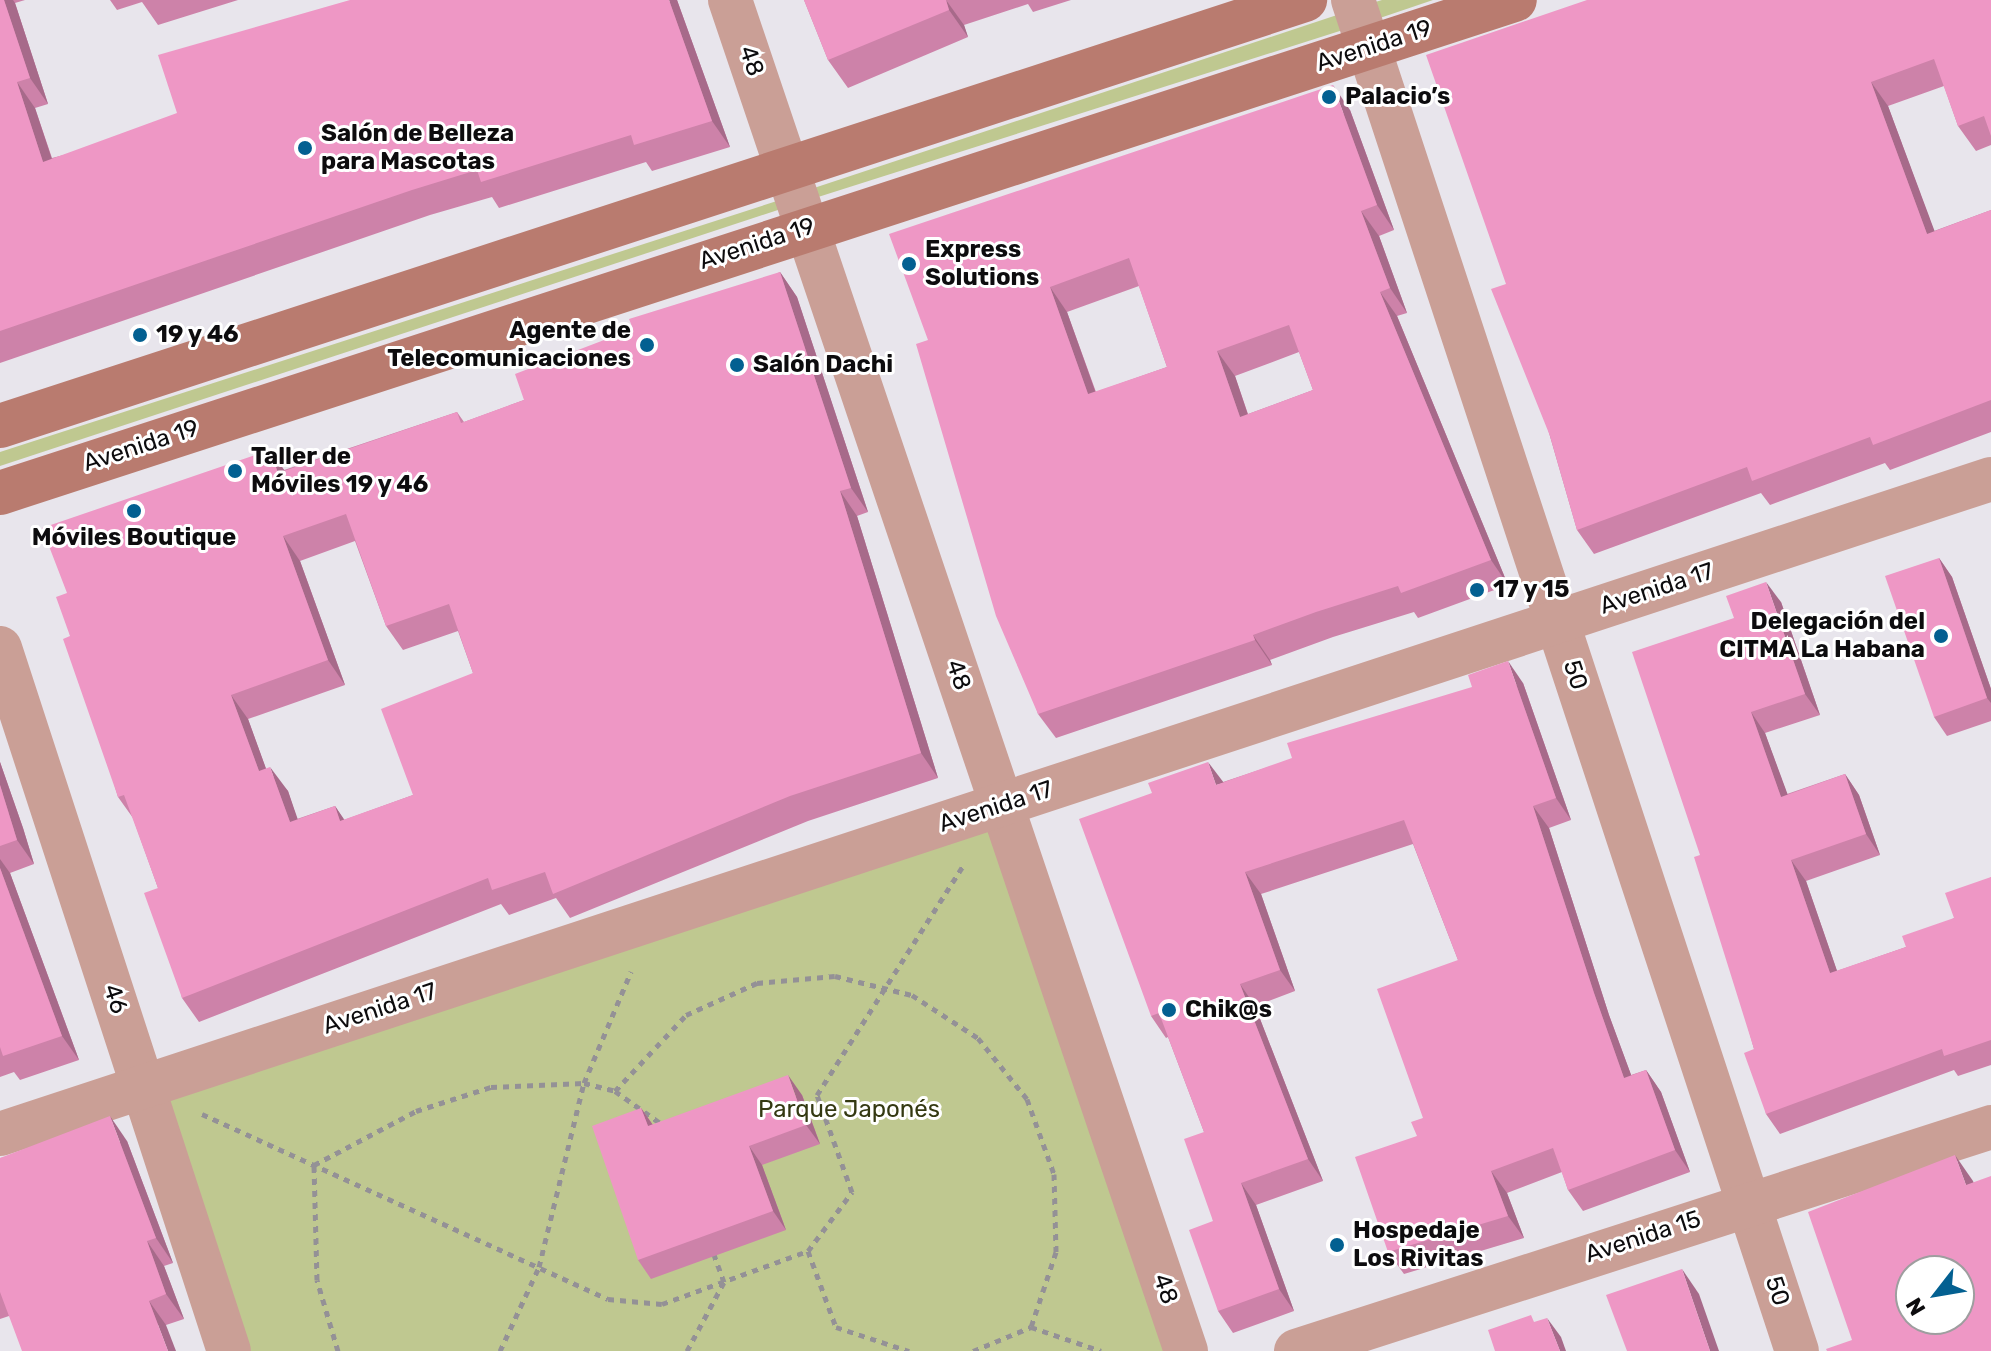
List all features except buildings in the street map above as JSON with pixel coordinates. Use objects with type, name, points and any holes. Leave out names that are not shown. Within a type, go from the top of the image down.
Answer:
[{"type":"main road","points":[[0,426],[1305,0]]},
{"type":"main road","name":"Avenida 19","points":[[0,493],[807,227],[1515,0]]},
{"type":"street","name":"48","points":[[730,0],[1186,1351]]},
{"type":"street","name":"50","points":[[1353,0],[1797,1351]]},
{"type":"street","name":"Avenida 17","points":[[0,1134],[1991,479]]},
{"type":"street","name":"46","points":[[0,648],[229,1351]]},
{"type":"street","name":"Avenida 15","points":[[1296,1351],[1748,1202],[1991,1127]]},
{"type":"path","points":[[143,1087],[608,1299],[662,1304],[808,1251],[852,1192],[817,1095],[1002,805]]},
{"type":"path","points":[[500,1351],[539,1267],[584,1083],[653,919]]},
{"type":"path","points":[[615,1091],[686,1015],[757,983],[835,976],[912,995],[978,1038],[1027,1099],[1054,1174],[1056,1237],[1031,1327]]},
{"type":"path","points":[[314,1165],[416,1111],[491,1087],[584,1083],[615,1091],[669,1129]]},
{"type":"path","points":[[314,1165],[317,1280],[338,1351]]},
{"type":"path","points":[[687,1351],[724,1282],[709,1240]]},
{"type":"path","points":[[808,1251],[836,1327],[909,1351]]},
{"type":"path","points":[[973,1351],[1031,1327],[1101,1351]]},
{"type":"green space","points":[[1382,0],[1433,0],[1377,19],[1372,3]]},
{"type":"green space","points":[[1340,14],[1346,29],[815,198],[811,189]]},
{"type":"green space","points":[[780,200],[784,208],[0,466],[0,452]]},
{"type":"green space","name":"Parque Japonés","points":[[1002,805],[1186,1351],[229,1351],[149,1107]]},
{"type":"place","name":"Palacio’s","points":[[1329,97]]},
{"type":"place","name":"Salón de Belleza para Mascotas","points":[[305,148]]},
{"type":"place","name":"Express Solutions","points":[[909,264]]},
{"type":"place","name":"19 y 46","points":[[140,335]]},
{"type":"place","name":"Agente de Telecomunicaciones","points":[[647,345]]},
{"type":"place","name":"Salón Dachi","points":[[737,365]]},
{"type":"place","name":"Taller de Móviles 19 y 46","points":[[235,471]]},
{"type":"place","name":"Móviles Boutique","points":[[134,511]]},
{"type":"place","name":"17 y 15","points":[[1477,590]]},
{"type":"place","name":"Delegación del CITMA La Habana","points":[[1941,636]]},
{"type":"place","name":"Chik@s","points":[[1169,1010]]},
{"type":"place","name":"Hospedaje Los Rivitas","points":[[1337,1245]]}]
